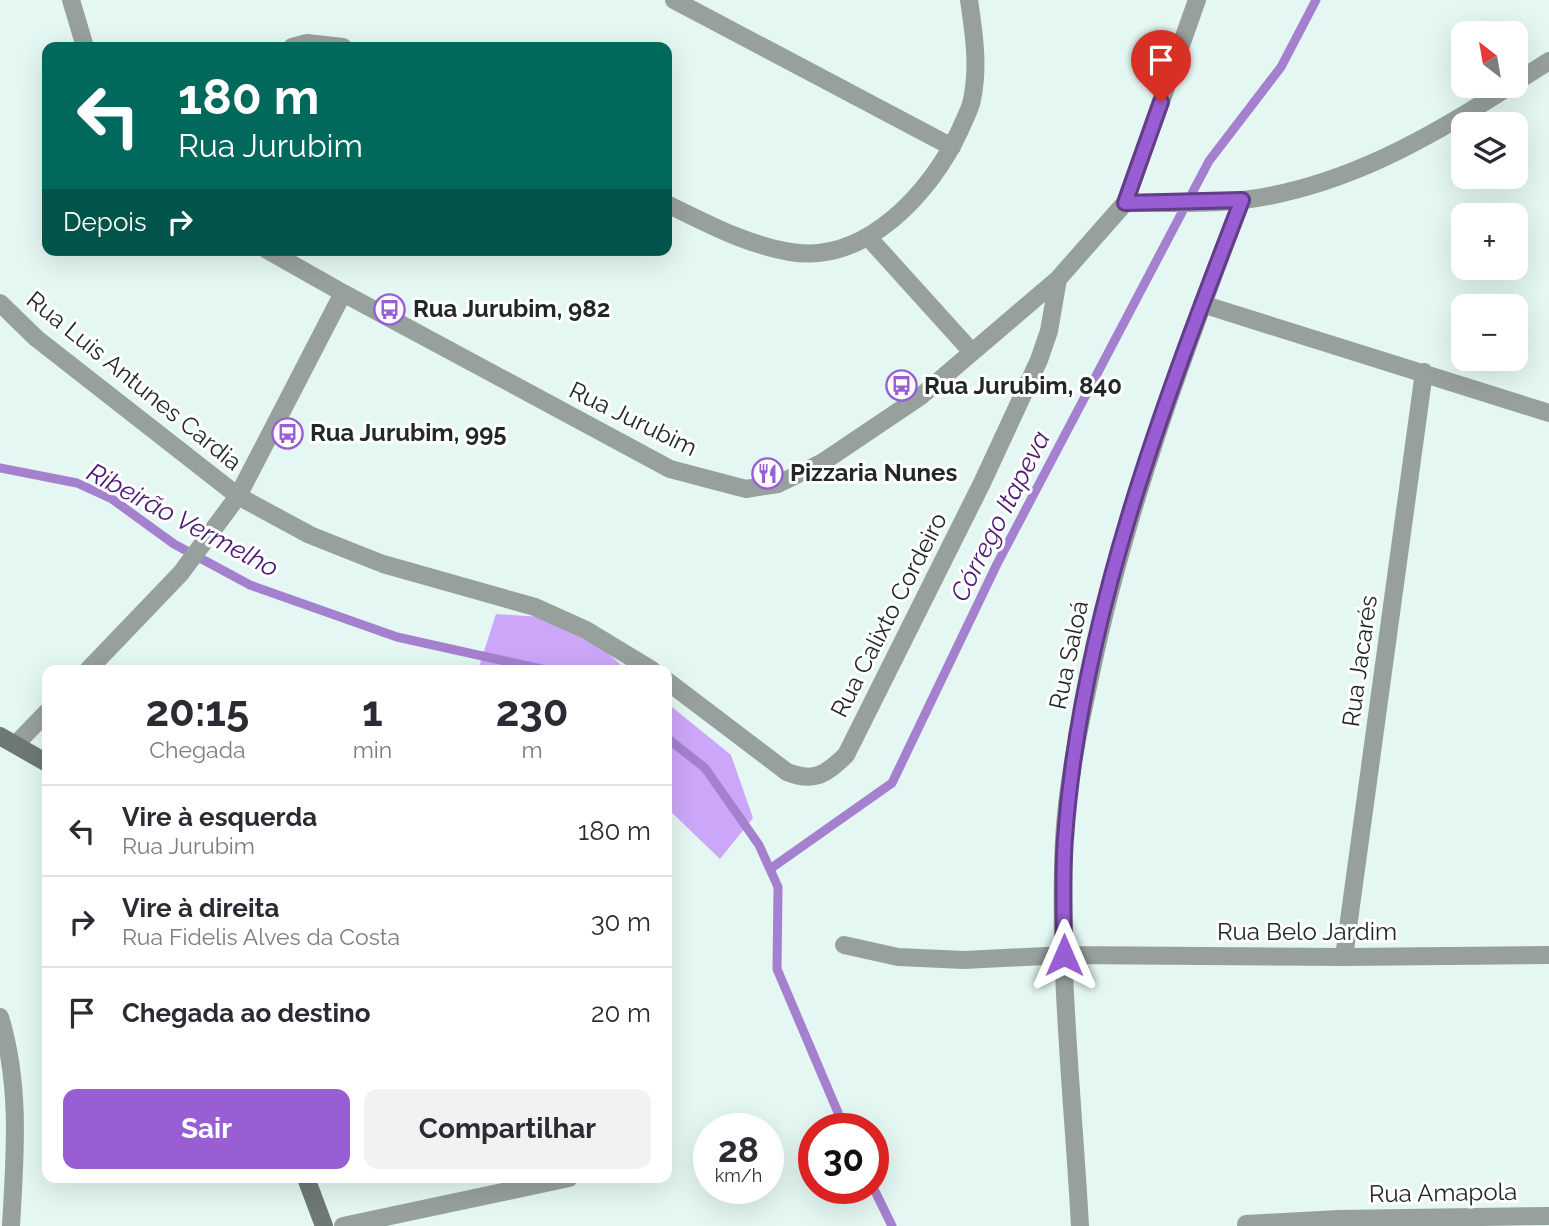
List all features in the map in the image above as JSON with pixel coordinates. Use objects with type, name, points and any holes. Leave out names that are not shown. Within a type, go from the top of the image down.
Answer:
[{"type":"main road","points":[[8,740],[42,760]]},
{"type":"main road","points":[[308,1183],[324,1226]]},
{"type":"street","points":[[71,0],[84,42]]},
{"type":"street","points":[[674,0],[952,148]]},
{"type":"street","points":[[672,206],[726,233],[792,253],[827,251],[868,237],[898,216],[927,186],[952,148],[972,103],[977,57],[968,0]]},
{"type":"street","points":[[1197,0],[1125,203],[1242,200],[1321,183],[1388,158],[1490,98]]},
{"type":"street","points":[[1528,74],[1549,61]]},
{"type":"street","name":"Rua Saloá","points":[[1080,1226],[1064,955],[1065,839],[1077,736],[1106,601],[1128,524],[1202,304],[1242,200]]},
{"type":"street","name":"Rua Jurubim","points":[[278,256],[670,469],[746,489],[778,484],[823,462],[921,396],[1058,279],[1125,203]]},
{"type":"street","points":[[868,237],[972,352]]},
{"type":"street","name":"Rua Calixto Cordeiro","points":[[672,685],[787,772],[805,779],[817,776],[833,768],[846,755],[982,483],[1039,360],[1049,331],[1058,279]]},
{"type":"street","points":[[93,665],[181,573],[238,496],[343,293]]},
{"type":"street","name":"Rua Luis Antunes Cardia","points":[[0,303],[36,338],[238,496],[310,535],[383,564],[536,607],[586,630],[644,665]]},
{"type":"street","points":[[1202,304],[1549,413]]},
{"type":"street","name":"Rua Jacarés","points":[[1344,957],[1424,372]]},
{"type":"street","points":[[8,740],[42,716]]},
{"type":"street","name":"Rua Belo Jardim","points":[[844,945],[898,957],[964,960],[1064,955],[1549,955]]},
{"type":"street","points":[[0,1017],[11,1056],[16,1134],[11,1226]]},
{"type":"street","points":[[343,1226],[545,1183]]},
{"type":"street","name":"Rua Amapola","points":[[1246,1224],[1549,1216]]},
{"type":"shaded area","points":[[496,614],[543,617],[605,651],[621,665],[480,665]]},
{"type":"shaded area","points":[[672,707],[731,755],[753,818],[720,859],[672,813]]},
{"type":"waterway","name":"Córrego Itapeva","points":[[770,869],[892,783],[997,564],[1209,161],[1281,67],[1316,0]]},
{"type":"waterway","name":"Ribeirão Vermelho","points":[[0,468],[77,483],[112,499],[174,544],[250,585],[397,637],[523,665]]},
{"type":"waterway","name":"Ribeirão Vermelho","points":[[672,742],[705,768],[759,845],[778,887],[777,969],[838,1113]]},
{"type":"waterway","name":"Ribeirão Vermelho","points":[[881,1204],[892,1226]]},
{"type":"place","name":"Rua Jurubim, 982","points":[[390,309]]},
{"type":"place","name":"Rua Jurubim, 840","points":[[901,386]]},
{"type":"place","name":"Rua Jurubim, 995","points":[[287,433]]},
{"type":"place","name":"Pizzaria Nunes","points":[[767,473]]},
{"type":"route","points":[[1064,955],[1065,839],[1077,736],[1106,601],[1177,375],[1242,200],[1125,203],[1161,102]]}]
